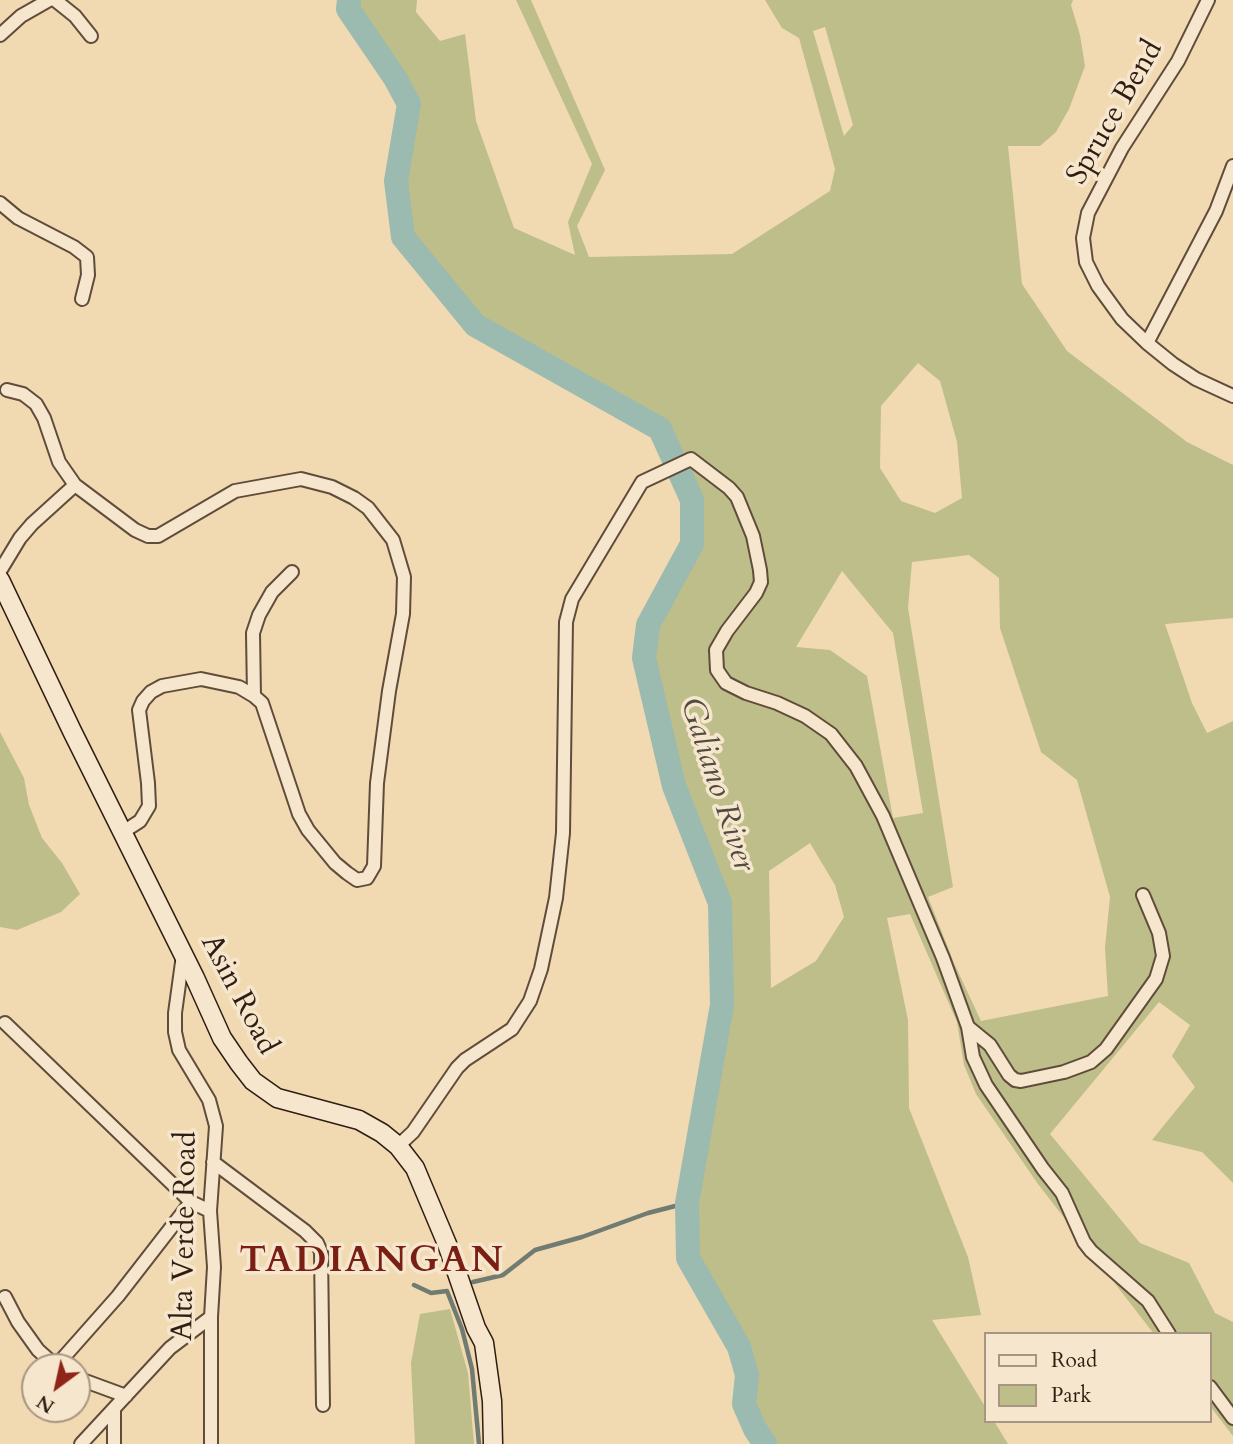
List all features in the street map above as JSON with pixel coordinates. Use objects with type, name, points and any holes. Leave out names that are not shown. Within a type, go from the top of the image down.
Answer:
[{"type":"main road","name":"Asin Road","points":[[0,580],[184,954],[222,1038],[253,1081],[277,1098],[359,1120],[398,1146],[415,1168],[484,1343],[492,1401],[493,1444]]},
{"type":"street","points":[[0,35],[21,16],[49,0]]},
{"type":"street","points":[[55,0],[75,16],[91,36]]},
{"type":"street","name":"Spruce Bend","points":[[1208,0],[1178,61],[1122,148],[1088,213],[1083,238],[1086,262],[1098,286],[1122,319],[1147,343],[1196,379],[1233,396]]},
{"type":"street","points":[[1147,343],[1216,211],[1233,166]]},
{"type":"street","points":[[0,203],[18,218],[75,247],[87,257],[88,275],[82,299]]},
{"type":"street","points":[[7,390],[23,394],[36,404],[44,418],[59,462],[75,485],[116,518],[148,536],[158,536],[235,491],[301,479],[331,487],[354,498],[384,526],[393,540],[404,577],[403,614],[389,691],[377,783],[374,866],[368,878],[357,880],[347,873],[335,863],[308,830],[299,814],[262,703],[239,687],[201,679],[162,685],[151,692],[139,710],[149,783],[149,806],[140,821],[123,832]]},
{"type":"street","points":[[398,1146],[413,1132],[457,1068],[512,1029],[530,1002],[541,968],[555,898],[563,833],[566,622],[572,599],[642,482],[691,460],[737,497],[753,536],[760,570],[761,582],[756,593],[716,650],[717,670],[726,682],[746,693],[805,716],[831,734],[856,766],[883,816],[943,958],[968,1027],[973,1057],[986,1084],[1062,1193],[1084,1242],[1147,1301],[1168,1332]]},
{"type":"street","points":[[0,571],[26,531],[43,512],[75,485]]},
{"type":"street","points":[[254,696],[253,633],[259,615],[272,592],[292,572]]},
{"type":"street","points":[[968,1027],[990,1045],[1015,1080],[1064,1072],[1091,1062],[1106,1049],[1156,979],[1163,956],[1159,933],[1143,895]]},
{"type":"street","name":"Alta Verde Road","points":[[184,954],[175,1013],[175,1032],[179,1050],[200,1084],[213,1111],[216,1126],[210,1211],[214,1267],[211,1317],[211,1444]]},
{"type":"street","points":[[5,1023],[191,1202],[210,1211]]},
{"type":"street","points":[[213,1163],[305,1231],[317,1243],[321,1252],[323,1405]]},
{"type":"street","points":[[69,1353],[118,1296],[191,1202]]},
{"type":"street","points":[[5,1297],[18,1322],[41,1353]]},
{"type":"street","points":[[80,1444],[170,1348],[211,1317]]},
{"type":"street","points":[[91,1383],[126,1396]]},
{"type":"street","points":[[1212,1390],[1233,1418]]},
{"type":"street","points":[[114,1410],[114,1444]]},
{"type":"green space","points":[[349,0],[417,0],[416,12],[440,41],[465,34],[476,121],[514,228],[575,255],[568,222],[592,164],[516,0],[531,0],[605,170],[577,226],[589,257],[732,254],[830,191],[835,169],[799,38],[782,28],[765,0],[1073,0],[1071,5],[1085,66],[1069,109],[1056,132],[1040,146],[1008,146],[1022,284],[1067,351],[1187,442],[1233,465],[1233,618],[1165,624],[1192,703],[1207,733],[1233,721],[1233,1183],[1202,1152],[1152,1140],[1195,1087],[1172,1056],[1190,1025],[1159,1002],[1050,1134],[1140,1243],[1189,1263],[1215,1313],[1233,1322],[1233,1436],[1212,1409],[1212,1332],[1152,1332],[1038,1184],[976,1094],[964,1065],[957,1022],[910,914],[887,918],[908,1020],[909,1108],[968,1257],[981,1315],[932,1320],[984,1405],[984,1423],[995,1423],[1008,1444],[765,1444],[755,1429],[744,1404],[747,1375],[739,1347],[688,1258],[687,1203],[722,1005],[720,903],[674,786],[644,658],[648,625],[692,544],[692,500],[660,429],[475,325],[403,237],[396,181],[409,104],[395,78],[348,9]],"holes":[[[825,27],[853,125],[844,136],[813,31]],[[918,363],[940,381],[957,442],[962,498],[935,513],[901,501],[880,468],[881,406]],[[969,555],[999,578],[1000,628],[1041,752],[1077,780],[1110,897],[1105,948],[1108,996],[981,1021],[954,963],[928,897],[953,887],[908,608],[912,562]],[[842,571],[893,633],[923,813],[893,818],[867,676],[830,650],[796,647]],[[810,843],[835,885],[844,917],[816,961],[771,988],[769,871]]]},
{"type":"green space","points":[[0,732],[24,778],[29,805],[42,838],[62,863],[80,894],[61,912],[17,930],[0,927]]},
{"type":"green space","points":[[450,1309],[468,1373],[474,1444],[415,1444],[411,1363],[420,1314]]},
{"type":"waterway","name":"Galiano River","points":[[349,0],[348,9],[395,78],[409,104],[396,181],[403,237],[475,325],[660,429],[692,500],[692,544],[648,625],[644,658],[674,786],[720,903],[722,1005],[687,1203],[688,1258],[739,1347],[747,1375],[744,1404],[765,1444]]},
{"type":"waterway","points":[[473,1282],[503,1275],[535,1250],[687,1203]]},
{"type":"waterway","points":[[414,1285],[431,1293],[447,1291],[462,1329],[472,1369],[479,1444]]},
{"type":"district","name":"TADIANGAN","points":[[372,1262]]}]
